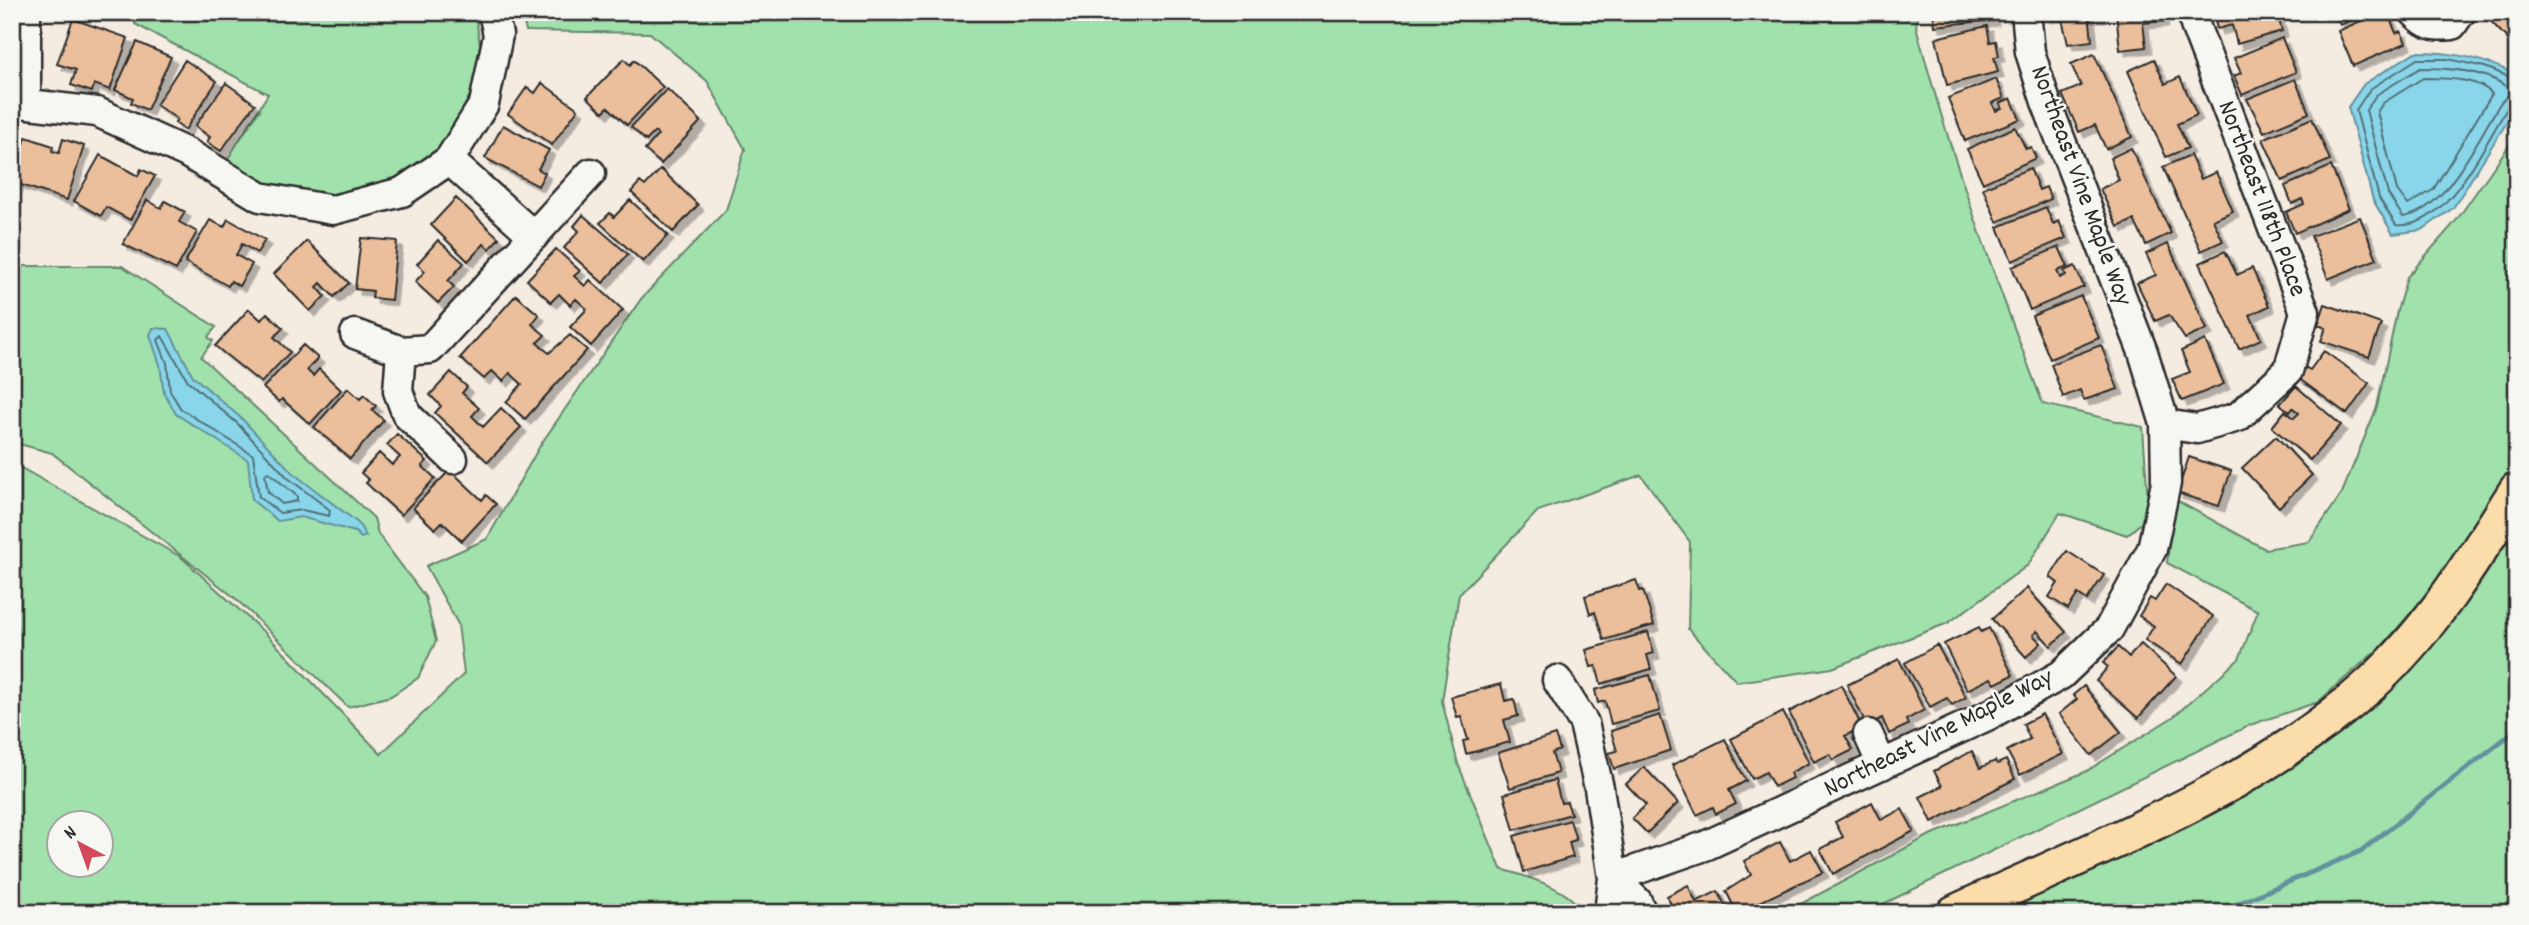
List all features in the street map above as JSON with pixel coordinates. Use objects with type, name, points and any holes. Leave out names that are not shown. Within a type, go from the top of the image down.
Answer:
[{"type":"main road","points":[[1955,913],[2230,784],[2324,723],[2372,683],[2418,635],[2457,586],[2517,490]]},
{"type":"street","points":[[26,12],[19,102],[97,112],[187,153],[260,197],[333,210],[402,192],[449,160],[484,104],[498,35],[493,12]]},
{"type":"street","name":"Northeast Vine Maple Way","points":[[1613,878],[1705,846],[1987,716],[2061,675],[2109,629],[2152,549],[2166,484],[2165,424],[2143,352],[2046,102],[2030,52],[2026,12]]},
{"type":"street","name":"Northeast 118th Place","points":[[2165,424],[2197,429],[2238,417],[2287,371],[2305,312],[2195,25],[2194,12]]},
{"type":"street","points":[[2414,12],[2425,24],[2440,27],[2452,25],[2461,12]]},
{"type":"street","points":[[449,160],[534,236]]},
{"type":"street","points":[[355,334],[401,351],[430,349],[591,173]]},
{"type":"street","points":[[401,351],[398,391],[407,415],[453,459]]},
{"type":"street","points":[[1557,680],[1584,723],[1599,788],[1613,878],[1609,913]]},
{"type":"street","points":[[1868,734],[1882,765]]},
{"type":"street","points":[[1613,878],[1637,901],[1642,913]]},
{"type":"green space","points":[[134,12],[475,12],[480,45],[473,89],[449,136],[435,155],[417,170],[349,199],[289,197],[224,165],[268,94],[135,24]]},
{"type":"green space","points":[[521,12],[1919,12],[1916,26],[1943,122],[2043,404],[2143,427],[2149,516],[2127,535],[2060,513],[2028,565],[1948,623],[1832,668],[1737,682],[1688,629],[1690,542],[1641,475],[1538,511],[1459,594],[1442,701],[1458,764],[1501,869],[1558,890],[1577,904],[1582,913],[12,913],[12,463],[181,557],[265,633],[381,754],[464,674],[458,624],[426,566],[487,539],[541,444],[641,299],[726,210],[745,149],[707,81],[650,33],[526,31]]},
{"type":"green space","points":[[2517,134],[2517,481],[2486,525],[2384,644],[2318,702],[2250,725],[1865,913],[1784,913],[1928,836],[2085,772],[2173,717],[2239,659],[2258,611],[2167,563],[2174,499],[2265,549],[2309,542],[2342,493],[2377,407],[2407,277],[2456,221]]},
{"type":"green space","points":[[12,266],[122,266],[216,327],[208,337],[213,341],[201,357],[374,518],[378,534],[425,597],[436,641],[418,678],[391,696],[348,707],[235,598],[52,453],[12,442]]},
{"type":"green space","points":[[2517,490],[2517,913],[1953,913],[2324,723]]},
{"type":"water","points":[[2415,52],[2468,57],[2517,75],[2517,106],[2453,208],[2422,230],[2393,234],[2373,200],[2348,107],[2364,84]]},
{"type":"water","points":[[153,328],[168,329],[193,376],[242,419],[293,473],[358,523],[366,536],[361,538],[355,532],[301,517],[278,521],[252,500],[248,460],[176,414],[164,393],[160,365],[150,335]]},
{"type":"building","points":[[1933,12],[1993,12],[1993,20],[1935,26]]},
{"type":"building","points":[[2044,12],[2089,12],[2092,41],[2068,44],[2061,15],[2045,17]]},
{"type":"building","points":[[2116,12],[2162,12],[2163,21],[2143,23],[2146,47],[2120,50]]},
{"type":"building","points":[[2213,12],[2277,12],[2282,31],[2237,44],[2232,25],[2217,29]]},
{"type":"building","points":[[2335,12],[2371,12],[2340,25]]},
{"type":"building","points":[[2381,12],[2387,12],[2396,33],[2401,31],[2406,43],[2353,66],[2338,31]]},
{"type":"building","points":[[2490,12],[2517,12],[2515,47],[2486,16]]},
{"type":"building","points":[[73,19],[128,38],[110,90],[94,84],[92,92],[71,85],[76,70],[57,64]]},
{"type":"building","points":[[1987,26],[1990,42],[1996,41],[1999,56],[1994,57],[1998,72],[1947,85],[1936,38]]},
{"type":"building","points":[[2282,38],[2296,72],[2242,95],[2234,76],[2241,73],[2234,58]]},
{"type":"building","points":[[137,42],[171,57],[147,110],[131,103],[133,98],[115,90]]},
{"type":"building","points":[[2094,54],[2132,137],[2106,149],[2095,125],[2079,132],[2062,94],[2081,86],[2071,64]]},
{"type":"building","points":[[624,59],[630,65],[634,60],[663,87],[627,125],[608,107],[603,112],[587,97]]},
{"type":"building","points":[[2154,59],[2165,84],[2180,77],[2197,115],[2177,124],[2188,148],[2166,157],[2128,71]]},
{"type":"building","points":[[185,60],[217,81],[185,130],[175,123],[177,119],[156,105]]},
{"type":"building","points":[[1996,79],[2004,98],[1992,103],[1996,111],[2002,108],[2000,103],[2011,98],[2020,119],[1965,141],[1948,98]]},
{"type":"building","points":[[2295,79],[2309,113],[2264,132],[2247,99]]},
{"type":"building","points":[[226,83],[255,104],[221,151],[207,142],[210,137],[195,126]]},
{"type":"building","points":[[542,83],[578,109],[552,145],[508,114],[527,87],[535,93]]},
{"type":"building","points":[[667,89],[701,121],[661,164],[645,150],[658,135],[655,132],[646,141],[631,127]]},
{"type":"building","points":[[2312,118],[2330,160],[2282,181],[2263,139]]},
{"type":"building","points":[[503,125],[549,150],[538,169],[545,173],[538,186],[485,158]]},
{"type":"building","points":[[2015,127],[2026,149],[2031,147],[2036,158],[1983,183],[1967,149]]},
{"type":"building","points":[[26,137],[53,146],[52,151],[59,153],[63,139],[84,146],[67,200],[12,182]]},
{"type":"building","points":[[2131,148],[2171,233],[2146,245],[2134,220],[2118,227],[2100,189],[2119,180],[2110,158]]},
{"type":"building","points":[[100,155],[138,176],[141,169],[155,176],[130,220],[106,207],[101,216],[74,201]]},
{"type":"building","points":[[2190,155],[2201,179],[2216,172],[2233,211],[2213,220],[2223,241],[2201,251],[2163,167]]},
{"type":"building","points":[[2331,166],[2349,209],[2295,233],[2286,212],[2304,204],[2302,199],[2292,204],[2285,186]]},
{"type":"building","points":[[2030,168],[2039,190],[2046,187],[2051,199],[1997,222],[1983,188]]},
{"type":"building","points":[[661,169],[698,205],[673,232],[631,192],[640,182],[645,186]]},
{"type":"building","points":[[456,198],[499,238],[489,249],[484,244],[468,261],[431,225]]},
{"type":"building","points":[[147,200],[161,208],[165,201],[185,212],[179,222],[197,232],[176,270],[123,244]]},
{"type":"building","points":[[630,200],[668,235],[643,262],[600,223],[610,213],[614,217]]},
{"type":"building","points":[[2046,207],[2053,224],[2059,221],[2066,238],[2012,261],[1998,227]]},
{"type":"building","points":[[583,215],[628,254],[603,283],[564,248],[579,231],[574,226]]},
{"type":"building","points":[[2360,217],[2377,259],[2328,279],[2311,236]]},
{"type":"building","points":[[228,219],[265,240],[257,253],[242,244],[236,255],[252,264],[239,286],[231,281],[228,286],[185,262],[210,220],[224,227]]},
{"type":"building","points":[[361,238],[397,241],[391,300],[372,298],[373,291],[355,289]]},
{"type":"building","points":[[438,240],[464,263],[448,281],[454,287],[438,303],[415,282],[425,271],[417,264]]},
{"type":"building","points":[[307,241],[349,283],[334,297],[321,283],[317,287],[325,296],[310,311],[274,274]]},
{"type":"building","points":[[2168,244],[2207,329],[2185,339],[2169,315],[2155,321],[2137,283],[2156,275],[2146,254]]},
{"type":"building","points":[[2059,247],[2068,267],[2057,271],[2060,278],[2066,275],[2064,271],[2075,266],[2084,287],[2030,310],[2012,267]]},
{"type":"building","points":[[556,249],[580,271],[574,276],[585,286],[590,280],[623,310],[591,346],[570,327],[587,309],[576,299],[570,305],[559,294],[551,302],[527,280]]},
{"type":"building","points":[[2225,251],[2237,275],[2252,268],[2269,306],[2250,315],[2261,339],[2239,349],[2200,263]]},
{"type":"building","points":[[516,295],[539,315],[532,324],[545,335],[537,343],[549,353],[570,335],[587,350],[525,419],[506,402],[522,384],[510,373],[503,381],[492,371],[484,379],[460,358]]},
{"type":"building","points":[[2081,296],[2099,338],[2050,359],[2032,316]]},
{"type":"building","points":[[2325,304],[2381,324],[2369,357],[2321,341],[2326,328],[2318,325]]},
{"type":"building","points":[[249,309],[261,320],[267,313],[283,328],[274,337],[290,352],[261,383],[215,346]]},
{"type":"building","points":[[2205,340],[2224,384],[2182,401],[2172,379],[2190,372],[2181,351]]},
{"type":"building","points":[[303,345],[318,358],[307,370],[313,376],[319,369],[341,390],[310,424],[282,399],[279,402],[263,388]]},
{"type":"building","points":[[2101,345],[2118,389],[2084,400],[2080,390],[2063,397],[2051,364]]},
{"type":"building","points":[[2324,351],[2369,383],[2347,414],[2298,378],[2305,367],[2310,370]]},
{"type":"building","points":[[451,372],[467,387],[462,393],[479,408],[472,416],[483,427],[501,408],[521,427],[488,462],[435,413],[441,406],[430,395]]},
{"type":"building","points":[[2296,386],[2341,425],[2310,460],[2272,427],[2285,411],[2294,418],[2299,413],[2293,408],[2290,412],[2280,404]]},
{"type":"building","points":[[348,388],[360,399],[364,395],[376,406],[372,410],[384,420],[350,459],[314,427]]},
{"type":"building","points":[[397,434],[427,461],[422,466],[435,478],[401,515],[366,483],[369,480],[361,473],[379,453],[392,465],[400,457],[387,445]]},
{"type":"building","points":[[2276,436],[2312,475],[2279,507],[2242,468]]},
{"type":"building","points":[[2189,457],[2231,471],[2219,506],[2177,493]]},
{"type":"building","points":[[450,470],[482,500],[486,495],[496,504],[462,541],[442,522],[435,529],[413,508]]},
{"type":"building","points":[[2067,551],[2104,575],[2087,600],[2078,594],[2068,609],[2049,597],[2058,583],[2050,577]]},
{"type":"building","points":[[1636,580],[1640,591],[1643,590],[1654,625],[1604,640],[1595,612],[1590,614],[1585,596]]},
{"type":"building","points":[[2166,584],[2213,616],[2182,664],[2145,640],[2154,626],[2139,616],[2150,598],[2155,601]]},
{"type":"building","points":[[2027,588],[2066,632],[2051,646],[2037,631],[2033,635],[2041,643],[2026,657],[1992,619]]},
{"type":"building","points":[[1979,627],[1981,632],[1989,628],[2013,675],[1995,684],[1991,678],[1967,690],[1944,644]]},
{"type":"building","points":[[1648,632],[1654,653],[1647,655],[1651,669],[1601,684],[1596,666],[1591,667],[1586,650]]},
{"type":"building","points":[[2141,644],[2176,676],[2138,718],[2096,681],[2108,667],[2103,663],[2118,647],[2129,657]]},
{"type":"building","points":[[1937,645],[1966,697],[1952,705],[1947,698],[1930,707],[1905,663]]},
{"type":"building","points":[[1899,659],[1924,710],[1906,720],[1908,725],[1889,734],[1882,718],[1867,726],[1847,685]]},
{"type":"building","points":[[1650,675],[1660,711],[1611,724],[1605,701],[1598,703],[1595,690]]},
{"type":"building","points":[[1501,684],[1505,701],[1514,699],[1518,716],[1504,720],[1510,742],[1466,754],[1463,741],[1468,740],[1461,716],[1457,717],[1451,697]]},
{"type":"building","points":[[1841,685],[1862,727],[1845,736],[1853,750],[1833,760],[1830,754],[1814,762],[1789,712]]},
{"type":"building","points":[[2084,686],[2121,732],[2091,755],[2059,714],[2077,699],[2073,695]]},
{"type":"building","points":[[1783,712],[1809,763],[1790,773],[1792,778],[1774,787],[1766,772],[1752,779],[1731,739]]},
{"type":"building","points":[[2042,714],[2063,754],[2020,775],[2007,751],[2030,739],[2023,724]]},
{"type":"building","points":[[1660,715],[1671,750],[1614,769],[1609,753],[1617,751],[1611,731]]},
{"type":"building","points":[[1555,735],[1560,750],[1552,753],[1558,773],[1510,788],[1498,753]]},
{"type":"building","points":[[1725,739],[1746,781],[1729,790],[1736,804],[1716,814],[1713,807],[1697,815],[1672,765]]},
{"type":"building","points":[[1972,751],[1980,768],[1995,761],[1997,764],[2006,760],[2015,779],[1932,822],[1920,797],[1942,786],[1934,771]]},
{"type":"building","points":[[1644,767],[1678,803],[1647,833],[1632,818],[1646,805],[1626,784]]},
{"type":"building","points":[[1555,780],[1561,803],[1567,802],[1571,814],[1514,830],[1504,794]]},
{"type":"building","points":[[1872,802],[1881,820],[1902,809],[1914,831],[1833,874],[1820,849],[1843,837],[1835,822]]},
{"type":"building","points":[[1570,820],[1576,840],[1569,842],[1573,857],[1524,872],[1514,836]]},
{"type":"building","points":[[1780,842],[1790,861],[1811,850],[1823,872],[1737,913],[1726,891],[1751,875],[1744,861]]},
{"type":"building","points":[[1688,885],[1696,902],[1718,891],[1729,913],[1675,913],[1667,896]]},
{"type":"waterway","points":[[2216,913],[2361,851],[2517,729]]}]
